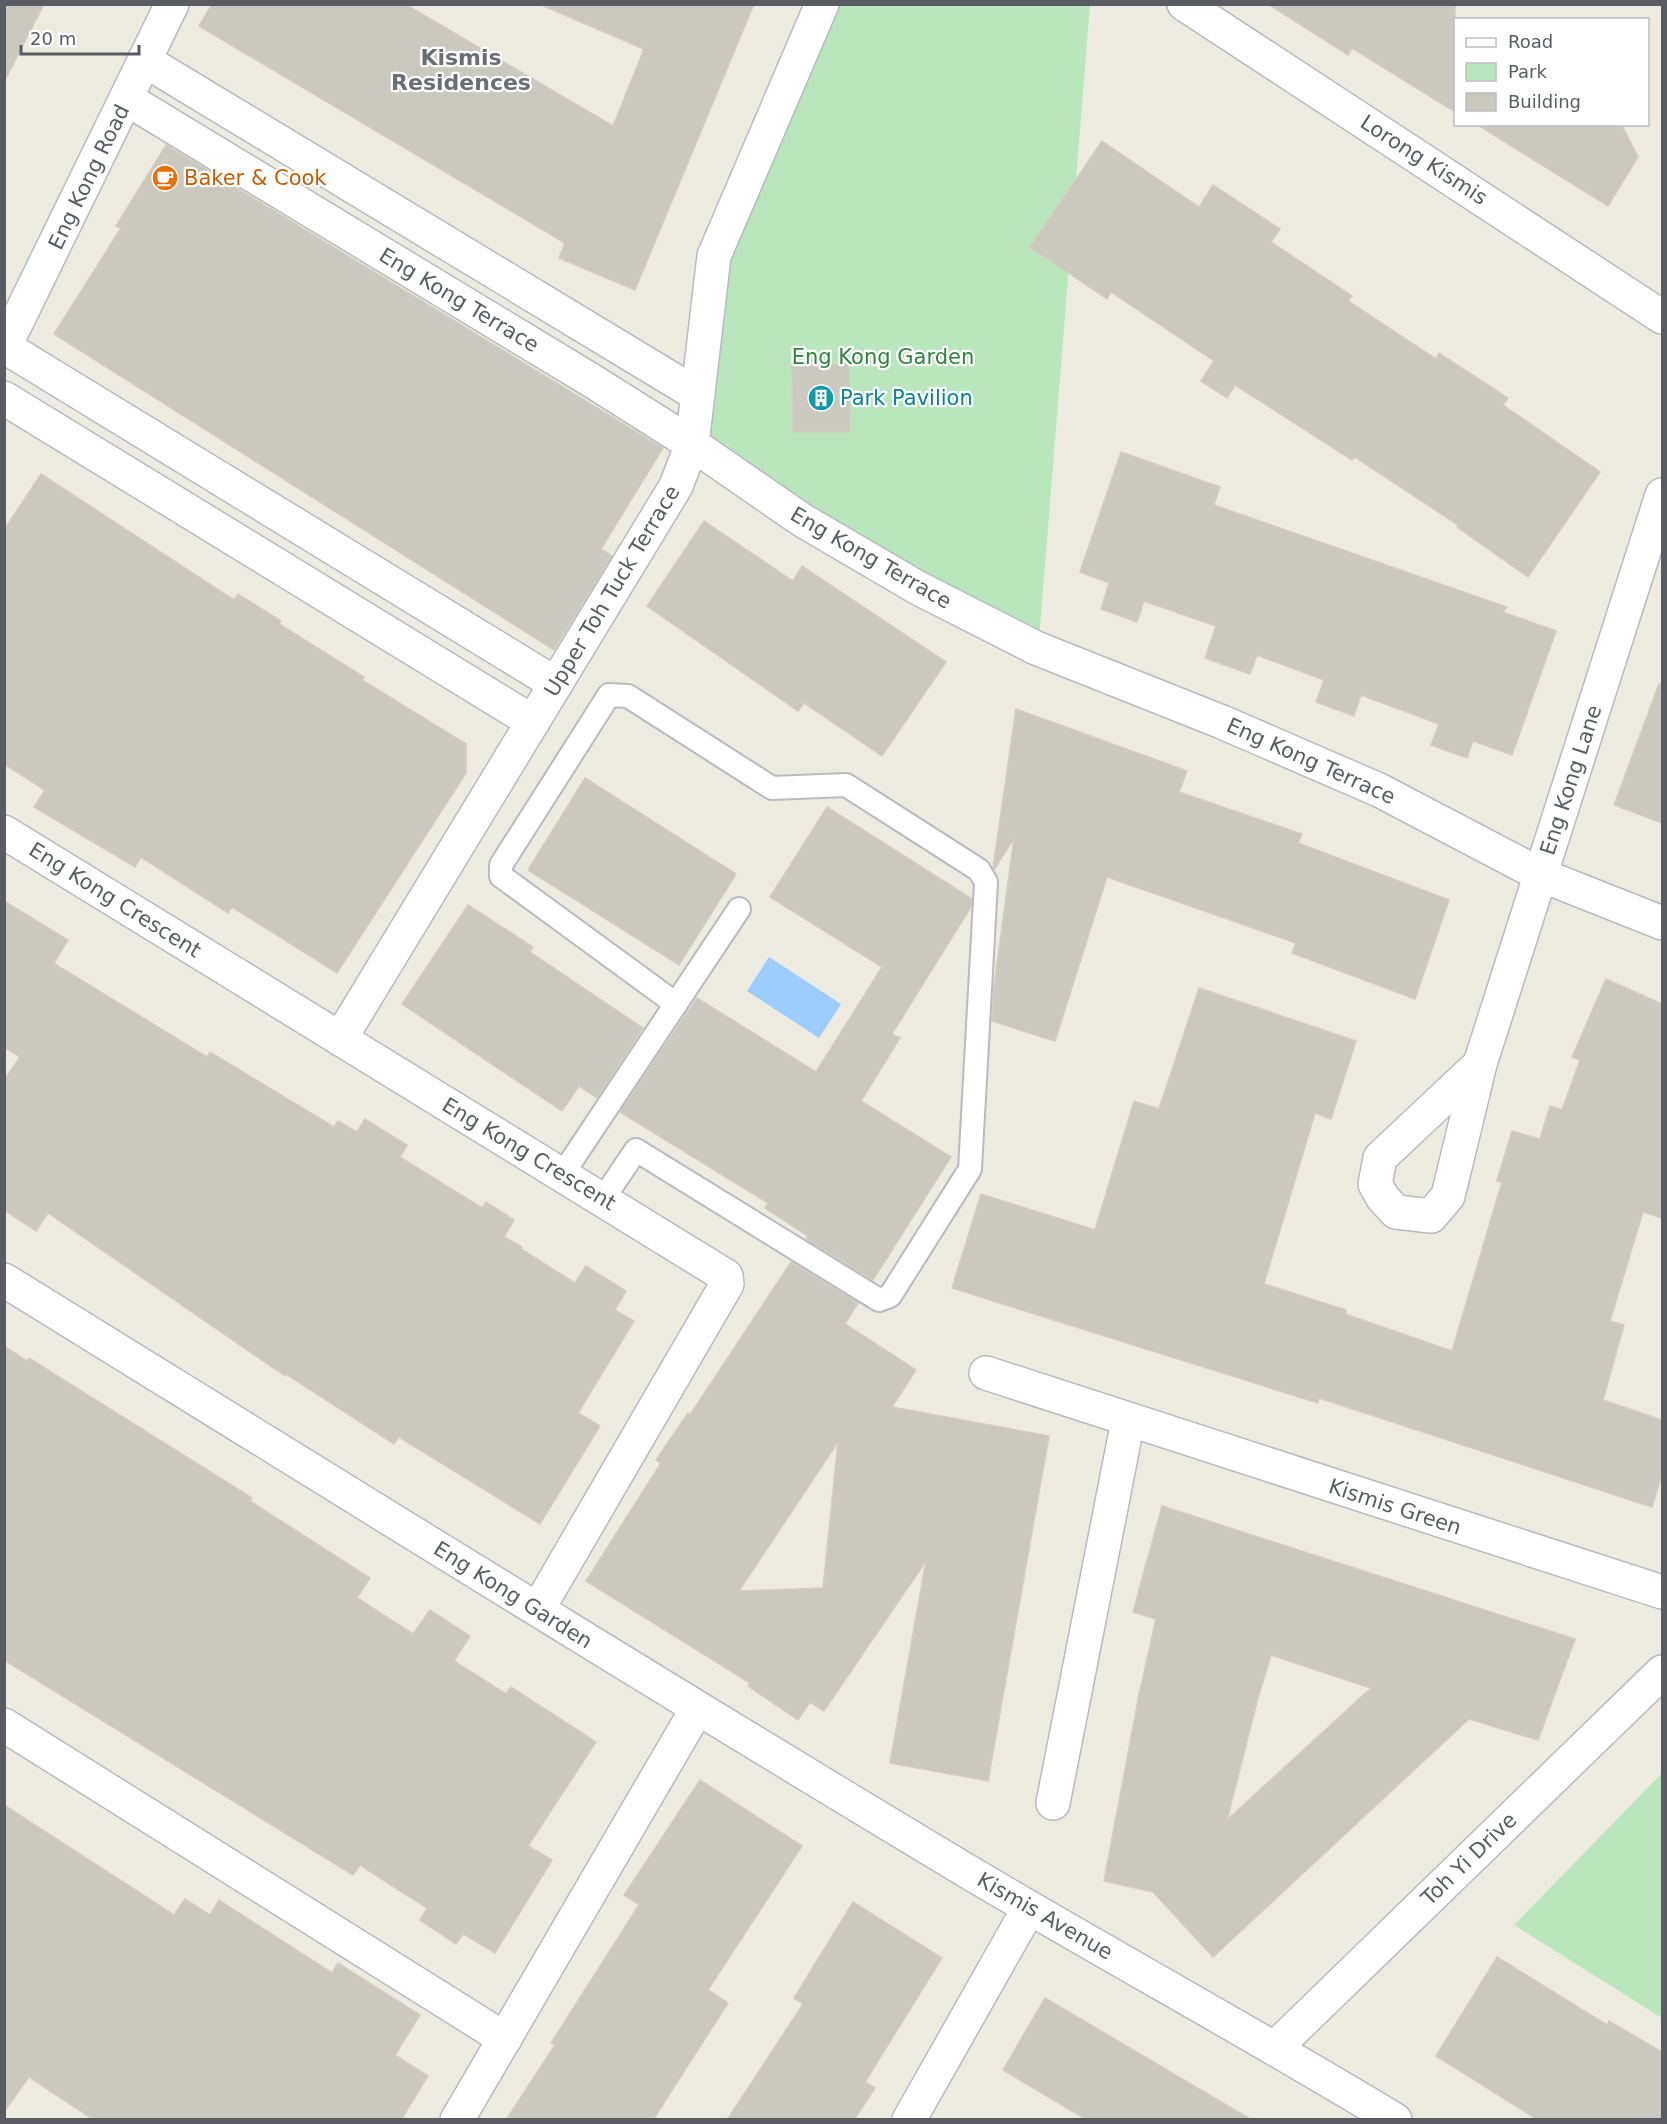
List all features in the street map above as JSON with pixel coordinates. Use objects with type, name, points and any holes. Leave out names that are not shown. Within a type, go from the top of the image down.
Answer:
[{"type":"street","name":"Eng Kong Road","points":[[5,348],[128,99],[144,60],[172,4]]},
{"type":"street","name":"Upper Toh Tuck Terrace","points":[[340,1039],[669,501],[693,444],[714,256],[822,4]]},
{"type":"street","name":"Lorong Kismis","points":[[1184,4],[1662,317]]},
{"type":"street","name":"Eng Kong Terrace","points":[[144,60],[698,395]]},
{"type":"street","name":"Eng Kong Terrace","points":[[128,99],[693,444],[802,520],[963,611],[1036,648],[1222,722],[1378,790],[1540,875],[1662,923]]},
{"type":"street","points":[[5,348],[556,684]]},
{"type":"street","points":[[4,398],[533,722]]},
{"type":"street","name":"Eng Kong Lane","points":[[1480,1065],[1662,495]]},
{"type":"street","name":"Eng Kong Crescent","points":[[4,832],[726,1276],[727,1284],[538,1610]]},
{"type":"street","name":"Eng Kong Garden","points":[[4,1280],[697,1709]]},
{"type":"street","name":"Kismis Green","points":[[986,1373],[1128,1421],[1662,1592]]},
{"type":"street","points":[[1053,1803],[1128,1421]]},
{"type":"street","name":"Toh Yi Drive","points":[[1276,2047],[1662,1672]]},
{"type":"street","points":[[457,2120],[697,1709]]},
{"type":"street","name":"Kismis Avenue","points":[[697,1709],[1029,1908],[1276,2047],[1395,2120]]},
{"type":"street","points":[[4,1725],[505,2039]]},
{"type":"street","points":[[909,2120],[1029,1908]]},
{"type":"lane","points":[[603,1199],[636,1150],[879,1300],[890,1296],[970,1169],[986,882],[979,870],[846,785],[772,788],[628,696],[609,696],[501,866],[501,876],[676,1004]]},
{"type":"lane","points":[[562,1175],[739,909]]},
{"type":"green space","name":"Eng Kong Garden","points":[[825,5],[1090,5],[1038,652],[694,447],[714,270]]},
{"type":"green space","points":[[1662,1773],[1662,2018],[1514,1925]]},
{"type":"water","points":[[769,957],[841,1004],[819,1038],[747,991]]},
{"type":"building","points":[[4,4],[44,4],[4,82]]},
{"type":"building","points":[[212,4],[405,4],[613,126],[644,49],[539,4],[754,4],[635,290],[559,258],[565,243],[199,26]]},
{"type":"building","points":[[1268,4],[1455,4],[1454,111],[1352,48],[1348,55]]},
{"type":"building","points":[[1479,126],[1622,126],[1638,157],[1608,206]]},
{"type":"building","points":[[1102,141],[1199,207],[1213,185],[1280,229],[1271,242],[1352,296],[1348,301],[1436,359],[1439,353],[1508,398],[1503,405],[1600,472],[1528,577],[1457,527],[1458,525],[1355,457],[1352,460],[1235,385],[1227,398],[1201,381],[1214,361],[1111,292],[1107,299],[1030,247]]},
{"type":"building","points":[[166,145],[663,448],[601,549],[612,556],[554,650],[54,334],[121,228],[116,226]]},
{"type":"building","name":"Park Pavilion","points":[[849,364],[850,432],[793,432],[792,365]]},
{"type":"building","points":[[1121,452],[1220,487],[1214,505],[1507,607],[1503,612],[1556,631],[1512,755],[1473,741],[1467,758],[1431,745],[1439,724],[1361,695],[1354,716],[1316,702],[1324,680],[1257,655],[1250,674],[1205,658],[1216,626],[1144,601],[1137,622],[1101,609],[1109,583],[1080,572]]},
{"type":"building","points":[[41,474],[234,600],[238,594],[281,621],[279,624],[364,677],[362,680],[466,744],[466,773],[337,973],[232,907],[228,913],[141,857],[135,867],[34,807],[45,790],[4,764],[4,530]]},
{"type":"building","points":[[704,521],[793,581],[802,566],[946,662],[882,756],[804,703],[798,711],[647,606]]},
{"type":"building","points":[[1659,684],[1662,684],[1662,823],[1614,805]]},
{"type":"building","points":[[1016,709],[1187,771],[1179,792],[1302,834],[1298,843],[1449,900],[1415,999],[1292,953],[1296,943],[1107,877],[1055,1041],[992,1021],[994,986],[1014,838],[994,870],[993,868]]},
{"type":"building","points":[[585,778],[736,874],[679,965],[528,870]]},
{"type":"building","points":[[827,807],[972,899],[971,907],[892,1034],[900,1038],[861,1101],[951,1157],[873,1280],[806,1239],[808,1236],[765,1208],[768,1203],[620,1112],[697,998],[816,1072],[882,967],[770,897]]},
{"type":"building","points":[[4,901],[68,940],[54,963],[63,969],[207,1057],[210,1052],[334,1127],[338,1121],[357,1132],[365,1119],[407,1145],[400,1157],[482,1208],[486,1202],[514,1220],[504,1237],[522,1247],[521,1249],[575,1283],[586,1266],[626,1291],[615,1310],[634,1321],[578,1413],[600,1426],[540,1524],[399,1437],[394,1444],[286,1374],[285,1376],[48,1213],[36,1231],[4,1210],[4,1080],[20,1057],[4,1047]]},
{"type":"building","points":[[468,905],[533,947],[530,952],[643,1028],[597,1098],[579,1086],[562,1111],[402,1004]]},
{"type":"building","points":[[1606,979],[1662,1004],[1662,1218],[1643,1212],[1610,1321],[1624,1325],[1603,1400],[1662,1420],[1662,1474],[1652,1507],[1319,1398],[1318,1403],[952,1288],[981,1194],[1095,1230],[1134,1101],[1159,1109],[1199,988],[1356,1041],[1331,1119],[1315,1113],[1264,1284],[1346,1310],[1345,1314],[1452,1351],[1502,1182],[1497,1181],[1512,1131],[1540,1139],[1550,1106],[1562,1110],[1580,1060],[1572,1057]]},
{"type":"building","points":[[791,1262],[858,1303],[845,1324],[916,1370],[892,1407],[1049,1436],[988,1781],[890,1763],[926,1561],[824,1711],[810,1702],[798,1720],[748,1686],[750,1683],[586,1581],[661,1463],[656,1460],[688,1413],[690,1415]],"holes":[[[838,1442],[823,1588],[739,1591]]]},
{"type":"building","points":[[4,1346],[27,1361],[29,1358],[252,1498],[250,1501],[370,1578],[357,1598],[413,1634],[430,1610],[470,1636],[454,1661],[506,1694],[511,1687],[596,1742],[528,1846],[552,1860],[495,1953],[463,1934],[456,1944],[420,1920],[427,1908],[360,1865],[353,1875],[4,1660]]},
{"type":"building","points":[[1162,1506],[1575,1639],[1538,1740],[1469,1719],[1213,1957],[1153,1892],[1104,1881],[1139,1695],[1156,1619],[1133,1612]],"holes":[[[1271,1655],[1371,1688],[1227,1820]]]},
{"type":"building","points":[[700,1780],[802,1846],[708,1990],[728,2003],[653,2120],[506,2120],[555,2045],[551,2043],[639,1905],[624,1895]]},
{"type":"building","points":[[4,1805],[174,1915],[185,1899],[210,1915],[219,1900],[332,1973],[338,1963],[420,2015],[395,2055],[428,2076],[401,2120],[94,2120],[29,2077],[4,2112]]},
{"type":"building","points":[[853,1902],[942,1958],[865,2082],[875,2088],[854,2120],[727,2120],[803,2004],[794,1998]]},
{"type":"building","points":[[1497,1957],[1607,2025],[1609,2021],[1662,2052],[1662,2120],[1538,2120],[1436,2056]]},
{"type":"building","points":[[1045,1998],[1252,2120],[1087,2120],[1003,2070]]},
{"type":"place","name":"Baker & Cook","points":[[165,178]]},
{"type":"place","name":"Park Pavilion","points":[[821,398]]},
{"type":"district","name":"Kismis Residences","points":[[461,70]]}]
